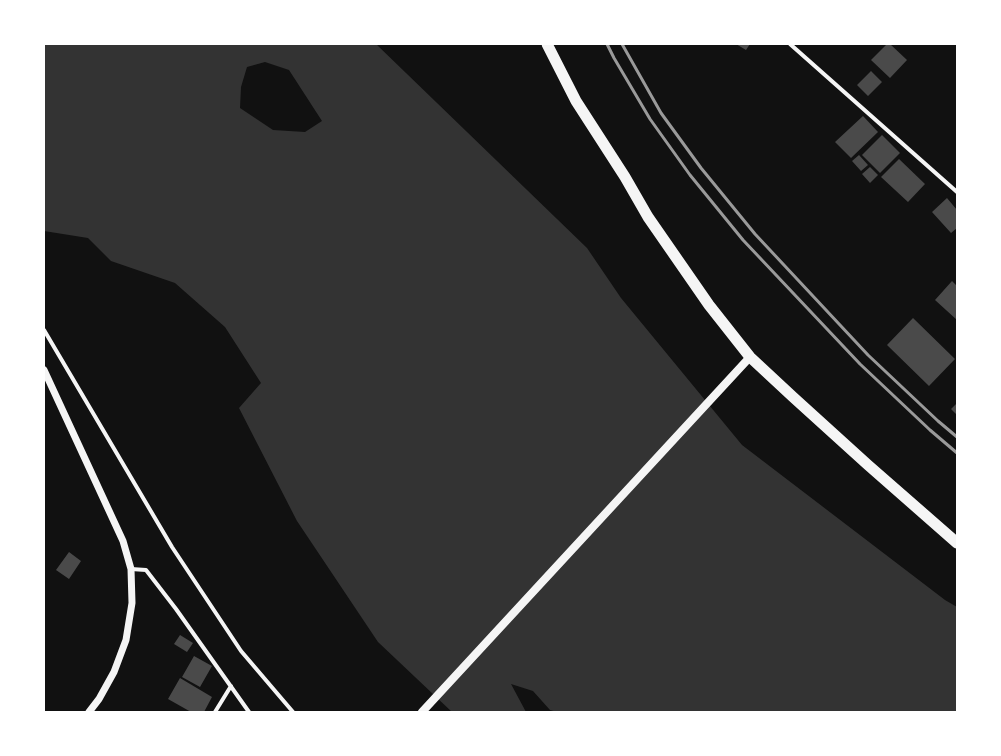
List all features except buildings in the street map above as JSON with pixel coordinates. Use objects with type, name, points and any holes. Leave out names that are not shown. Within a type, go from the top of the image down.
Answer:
[{"type":"highway","points":[[547,44],[576,101],[625,177],[648,217],[709,304],[750,357],[868,465],[957,543]]},
{"type":"main road","points":[[422,712],[750,357]]},
{"type":"street","points":[[790,44],[957,192]]},
{"type":"street","points":[[44,330],[172,547],[241,651],[293,712]]},
{"type":"street","points":[[44,370],[123,541],[131,569],[132,602],[126,640],[114,672],[99,700],[90,712]]},
{"type":"street","points":[[131,569],[146,570],[176,609],[249,712]]},
{"type":"street","points":[[216,712],[231,686]]},
{"type":"shaded area","points":[[44,44],[376,44],[587,248],[621,298],[742,445],[945,600],[957,607],[957,712],[557,712],[550,710],[533,691],[511,684],[526,712],[452,712],[378,642],[297,521],[239,408],[261,383],[225,327],[175,283],[111,261],[88,238],[44,231]],"holes":[[[265,62],[289,70],[322,121],[305,132],[273,130],[240,108],[241,87],[247,67]]]},
{"type":"railway","points":[[607,44],[650,119],[690,175],[743,240],[860,364],[930,430],[957,453]]},
{"type":"railway","points":[[622,44],[661,113],[701,168],[755,234],[868,355],[957,437]]}]
